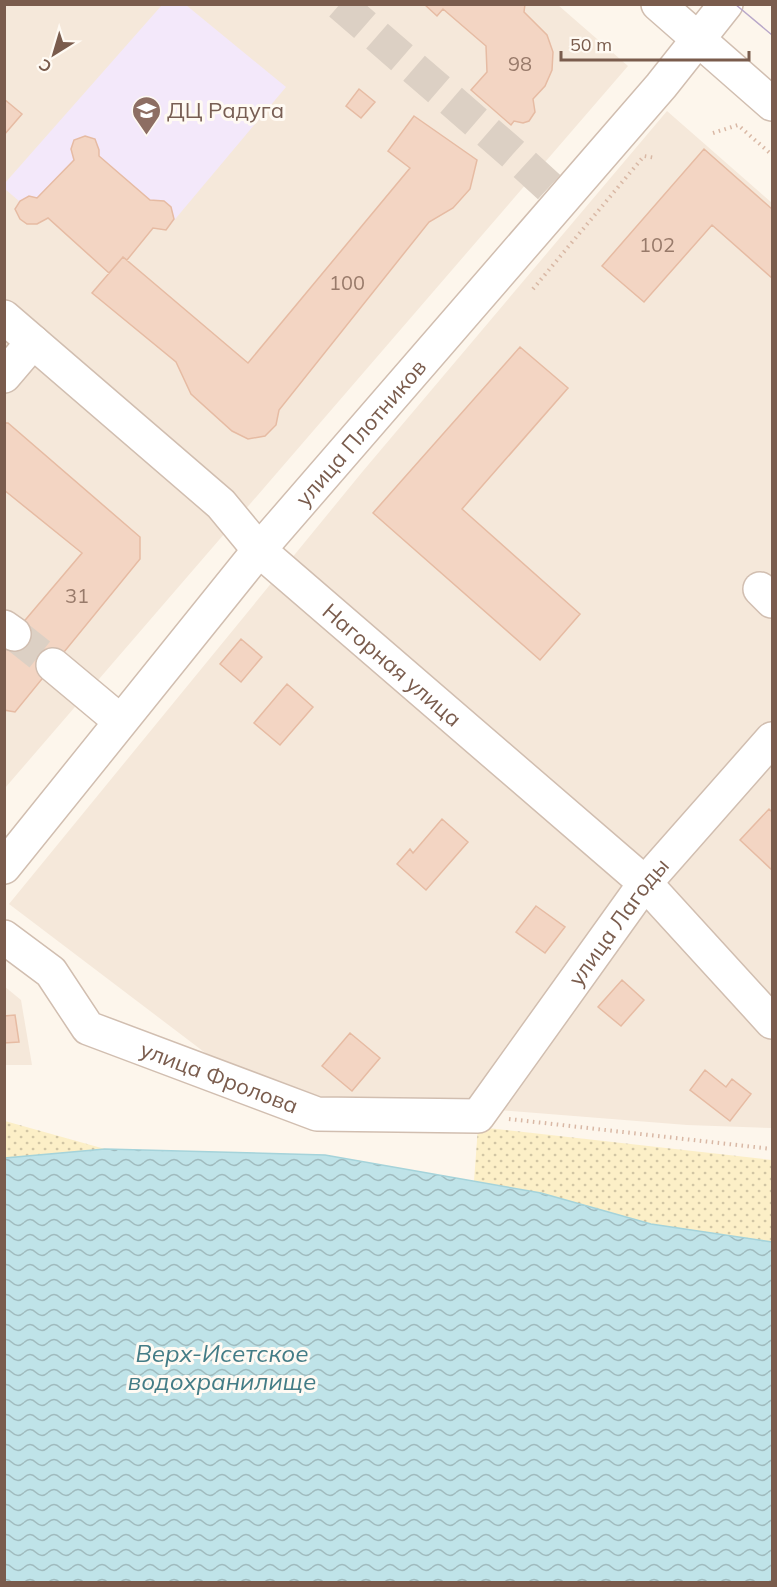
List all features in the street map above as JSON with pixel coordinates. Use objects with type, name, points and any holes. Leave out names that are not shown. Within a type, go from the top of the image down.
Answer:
[{"type":"street","points":[[658,4],[772,104]]},
{"type":"street","name":"улица Плотников","points":[[4,867],[259,550],[698,40],[726,4]]},
{"type":"street","name":"Нагорная улица","points":[[4,317],[221,504],[259,550],[645,883],[772,1022]]},
{"type":"street","points":[[4,376],[33,342]]},
{"type":"street","points":[[53,665],[120,721]]},
{"type":"street","name":"улица Лагоды","points":[[478,1116],[645,883],[772,739]]},
{"type":"street","name":"улица Фролова","points":[[4,937],[51,972],[88,1028],[317,1114],[478,1116]]},
{"type":"path","points":[[713,133],[738,125],[772,155]]},
{"type":"path","points":[[533,290],[644,156],[657,158]]},
{"type":"path","points":[[478,1116],[772,1149]]},
{"type":"shaded area","points":[[5,5],[558,5],[628,66],[5,788]]},
{"type":"shaded area","name":"ДЦ Радуга","points":[[162,5],[186,5],[286,87],[166,230],[153,228],[127,260],[123,257],[109,273],[48,218],[37,224],[27,224],[15,209],[19,201],[5,189],[5,183]]},
{"type":"shaded area","points":[[667,111],[772,203],[772,1128],[687,1125],[295,1094],[216,1061],[9,904],[363,471]]},
{"type":"shaded area","points":[[4,986],[21,1000],[32,1065],[5,1065]]},
{"type":"sand","points":[[5,1121],[105,1149],[5,1158]]},
{"type":"sand","points":[[478,1127],[772,1160],[772,1242],[651,1224],[541,1193],[474,1181]]},
{"type":"water","name":"Верх-Исетское водохранилище","points":[[105,1149],[325,1155],[541,1193],[651,1224],[772,1242],[772,1582],[5,1582],[5,1158]]},
{"type":"building","points":[[424,4],[525,4],[524,12],[547,35],[553,52],[552,70],[545,86],[533,99],[535,112],[529,121],[523,123],[514,121],[511,125],[471,90],[487,72],[486,46],[443,9],[437,16]]},
{"type":"building","points":[[359,89],[375,102],[361,118],[346,106]]},
{"type":"building","points":[[4,99],[22,114],[4,135]]},
{"type":"building","points":[[414,116],[477,160],[470,189],[453,208],[429,222],[279,410],[276,425],[265,436],[248,439],[232,431],[191,394],[176,362],[92,293],[123,257],[248,363],[410,168],[388,151]]},
{"type":"building","points":[[85,136],[95,139],[99,156],[150,200],[164,201],[171,207],[174,219],[166,230],[153,228],[127,260],[123,257],[109,273],[48,218],[37,224],[27,224],[20,219],[15,209],[20,201],[29,196],[37,198],[74,160],[71,149],[74,140]]},
{"type":"building","points":[[704,149],[772,209],[772,278],[712,225],[644,302],[602,266]]},
{"type":"building","points":[[520,347],[568,388],[462,509],[580,614],[540,660],[373,513]]},
{"type":"building","points":[[4,423],[8,423],[140,537],[140,559],[15,712],[4,710],[4,645],[82,553],[4,490]]},
{"type":"building","points":[[241,639],[262,657],[241,682],[220,664]]},
{"type":"building","points":[[287,684],[313,707],[280,745],[254,723]]},
{"type":"building","points":[[769,809],[772,812],[772,870],[740,840]]},
{"type":"building","points":[[442,819],[468,842],[426,890],[397,864],[410,849],[413,853]]},
{"type":"building","points":[[536,906],[565,927],[545,953],[516,932]]},
{"type":"building","points":[[622,980],[644,1000],[621,1026],[598,1007]]},
{"type":"building","points":[[15,1015],[19,1042],[4,1043],[4,1016]]},
{"type":"building","points":[[350,1033],[380,1058],[352,1091],[322,1066]]},
{"type":"building","points":[[705,1070],[726,1087],[732,1079],[751,1094],[730,1121],[690,1090]]},
{"type":"tunnel","points":[[340,4],[562,199]]},
{"type":"tunnel","points":[[14,634],[53,665]]},
{"type":"tram line","points":[[735,4],[772,35]]},
{"type":"place","name":"ДЦ Радуга","points":[[146,136]]}]
